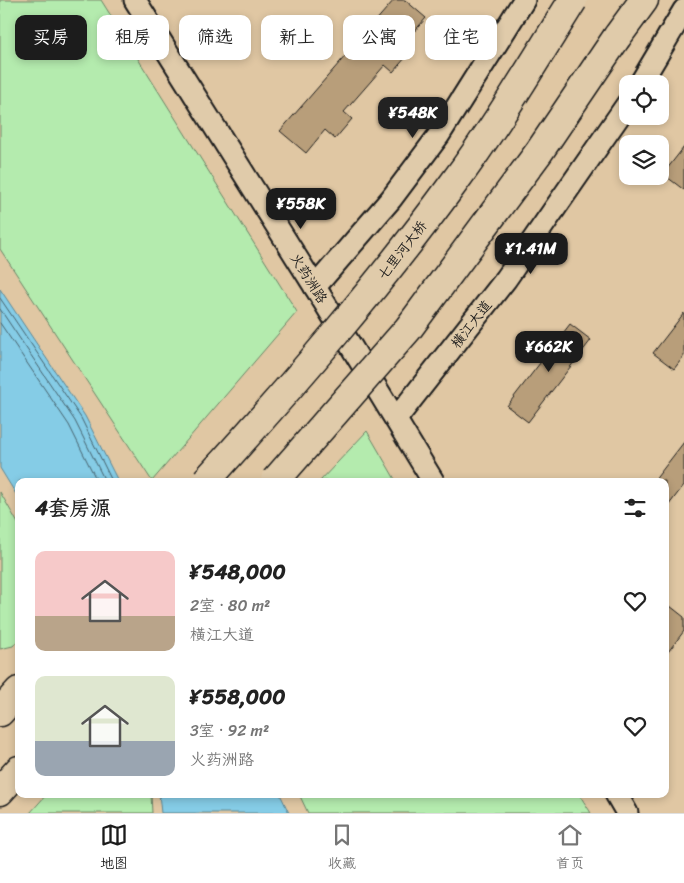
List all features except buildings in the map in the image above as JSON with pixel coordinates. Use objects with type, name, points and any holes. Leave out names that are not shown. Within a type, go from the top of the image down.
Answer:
[{"type":"highway","name":"七里河大桥","points":[[209,478],[327,343],[454,184],[518,88],[573,0]]},
{"type":"highway","points":[[617,36],[635,0]]},
{"type":"highway","points":[[278,478],[408,329],[539,152],[617,36],[644,0]]},
{"type":"highway","points":[[0,712],[15,695]]},
{"type":"highway","points":[[0,791],[15,774]]},
{"type":"main road","name":"火药洲路","points":[[134,0],[315,287],[431,478]]},
{"type":"main road","points":[[315,287],[390,199],[439,135],[524,0]]},
{"type":"main road","points":[[645,75],[684,10]]},
{"type":"main road","name":"横江大道","points":[[396,419],[506,279],[619,116]]},
{"type":"main road","points":[[618,798],[627,813]]},
{"type":"green space","points":[[0,0],[101,0],[110,15],[97,15],[97,60],[139,60],[297,312],[155,478],[150,478],[0,249]]},
{"type":"green space","points":[[367,431],[394,478],[323,478]]},
{"type":"green space","points":[[0,492],[15,518],[15,644],[13,646],[0,649]]},
{"type":"green space","points":[[43,798],[151,798],[152,813],[30,813]]},
{"type":"green space","points":[[301,798],[582,798],[591,813],[308,813]]},
{"type":"water","points":[[0,289],[85,416],[116,478],[15,478],[15,492],[0,468]]},
{"type":"water","points":[[159,798],[282,798],[289,813],[161,813]]}]
